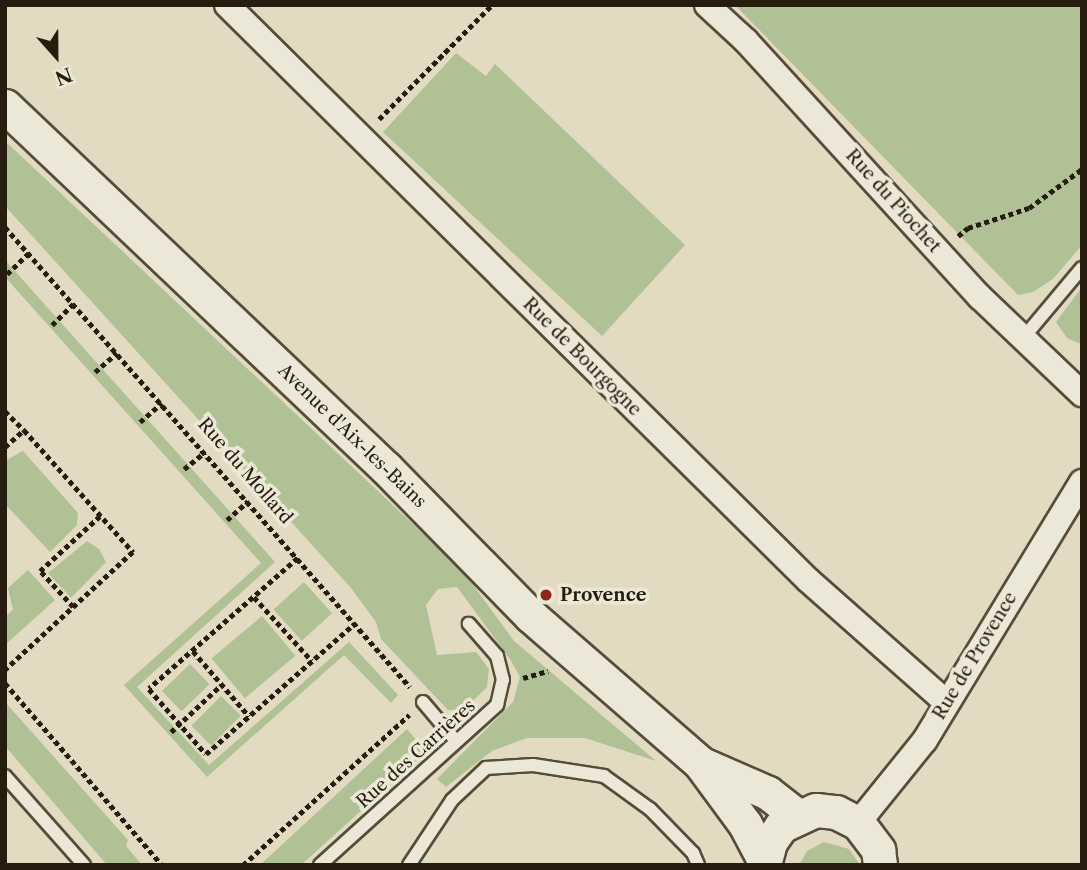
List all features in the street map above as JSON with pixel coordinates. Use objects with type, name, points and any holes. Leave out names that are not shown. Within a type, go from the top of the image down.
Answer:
[{"type":"main road","name":"Avenue d'Aix-les-Bains","points":[[5,106],[395,477],[531,616],[700,763],[745,824],[764,862]]},
{"type":"main road","name":"Avenue d'Aix-les-Bains","points":[[700,763],[768,793],[797,816],[776,834],[764,862]]},
{"type":"main road","points":[[797,816],[836,812],[858,823],[877,850],[880,865]]},
{"type":"street","name":"Rue de Bourgogne","points":[[227,5],[808,580],[945,701]]},
{"type":"street","name":"Rue du Piochet","points":[[707,5],[746,41],[939,252],[1080,389]]},
{"type":"street","name":"Rue de Provence","points":[[858,823],[925,740],[945,701],[1082,482]]},
{"type":"lane","points":[[1024,337],[1082,268]]},
{"type":"lane","name":"Rue des Carrières","points":[[320,865],[496,705],[503,680],[497,656],[469,624]]},
{"type":"lane","points":[[423,702],[456,741]]},
{"type":"lane","points":[[409,865],[452,800],[486,768],[533,765],[604,776],[650,809],[693,853],[698,865]]},
{"type":"lane","points":[[5,776],[84,865]]},
{"type":"path","points":[[360,138],[492,5]]},
{"type":"path","points":[[939,252],[968,228],[1029,208],[1082,169]]},
{"type":"path","name":"Rue du Mollard","points":[[5,227],[423,702]]},
{"type":"path","points":[[7,274],[29,253]]},
{"type":"path","points":[[52,325],[74,304]]},
{"type":"path","points":[[95,372],[117,353]]},
{"type":"path","points":[[140,422],[162,403]]},
{"type":"path","points":[[5,411],[133,552],[5,670]]},
{"type":"path","points":[[5,447],[24,430]]},
{"type":"path","points":[[184,469],[205,452]]},
{"type":"path","points":[[227,520],[248,501]]},
{"type":"path","points":[[40,571],[100,516]]},
{"type":"path","points":[[298,558],[149,689],[179,724],[206,754],[355,623]]},
{"type":"path","points":[[35,565],[74,607]]},
{"type":"path","points":[[254,597],[312,661]]},
{"type":"path","points":[[193,651],[249,716]]},
{"type":"path","points":[[499,694],[533,673],[561,674]]},
{"type":"path","points":[[5,683],[162,865]]},
{"type":"path","points":[[171,732],[221,685]]},
{"type":"path","points":[[243,865],[423,702]]},
{"type":"green space","points":[[735,5],[1082,5],[1082,245],[1053,279],[1033,292],[1018,295]]},
{"type":"green space","points":[[456,53],[486,76],[495,64],[685,245],[602,336],[383,132]]},
{"type":"green space","points":[[5,141],[463,571],[514,641],[656,761],[585,738],[527,738],[492,751],[446,787],[437,779],[513,702],[520,677],[510,659],[457,587],[438,589],[426,605],[437,655],[476,652],[489,669],[487,687],[463,711],[448,710],[381,639],[376,622],[351,588],[5,206]]},
{"type":"green space","points":[[5,260],[275,562],[137,687],[209,765],[349,642],[398,695],[391,703],[344,655],[207,777],[124,685],[261,563],[5,277]]},
{"type":"green space","points":[[1082,287],[1082,343],[1078,343],[1067,338],[1056,322]]},
{"type":"green space","points":[[23,451],[78,513],[77,525],[50,552],[5,504],[5,461]]},
{"type":"green space","points":[[87,541],[99,549],[106,562],[71,598],[48,573]]},
{"type":"green space","points":[[28,570],[55,600],[5,645],[5,617],[13,610],[8,588]]},
{"type":"green space","points":[[304,582],[332,613],[302,641],[274,609]]},
{"type":"green space","points":[[262,616],[295,656],[245,698],[211,658]]},
{"type":"green space","points":[[190,664],[209,684],[181,711],[162,691]]},
{"type":"green space","points":[[221,696],[241,716],[211,745],[191,726]]},
{"type":"green space","points":[[5,702],[128,840],[126,846],[142,865],[107,865],[5,746]]},
{"type":"green space","points":[[407,729],[426,752],[301,865],[260,865]]},
{"type":"green space","points":[[824,842],[849,849],[860,865],[799,865],[807,851]]},
{"type":"place","name":"Provence","points":[[546,595]]}]
